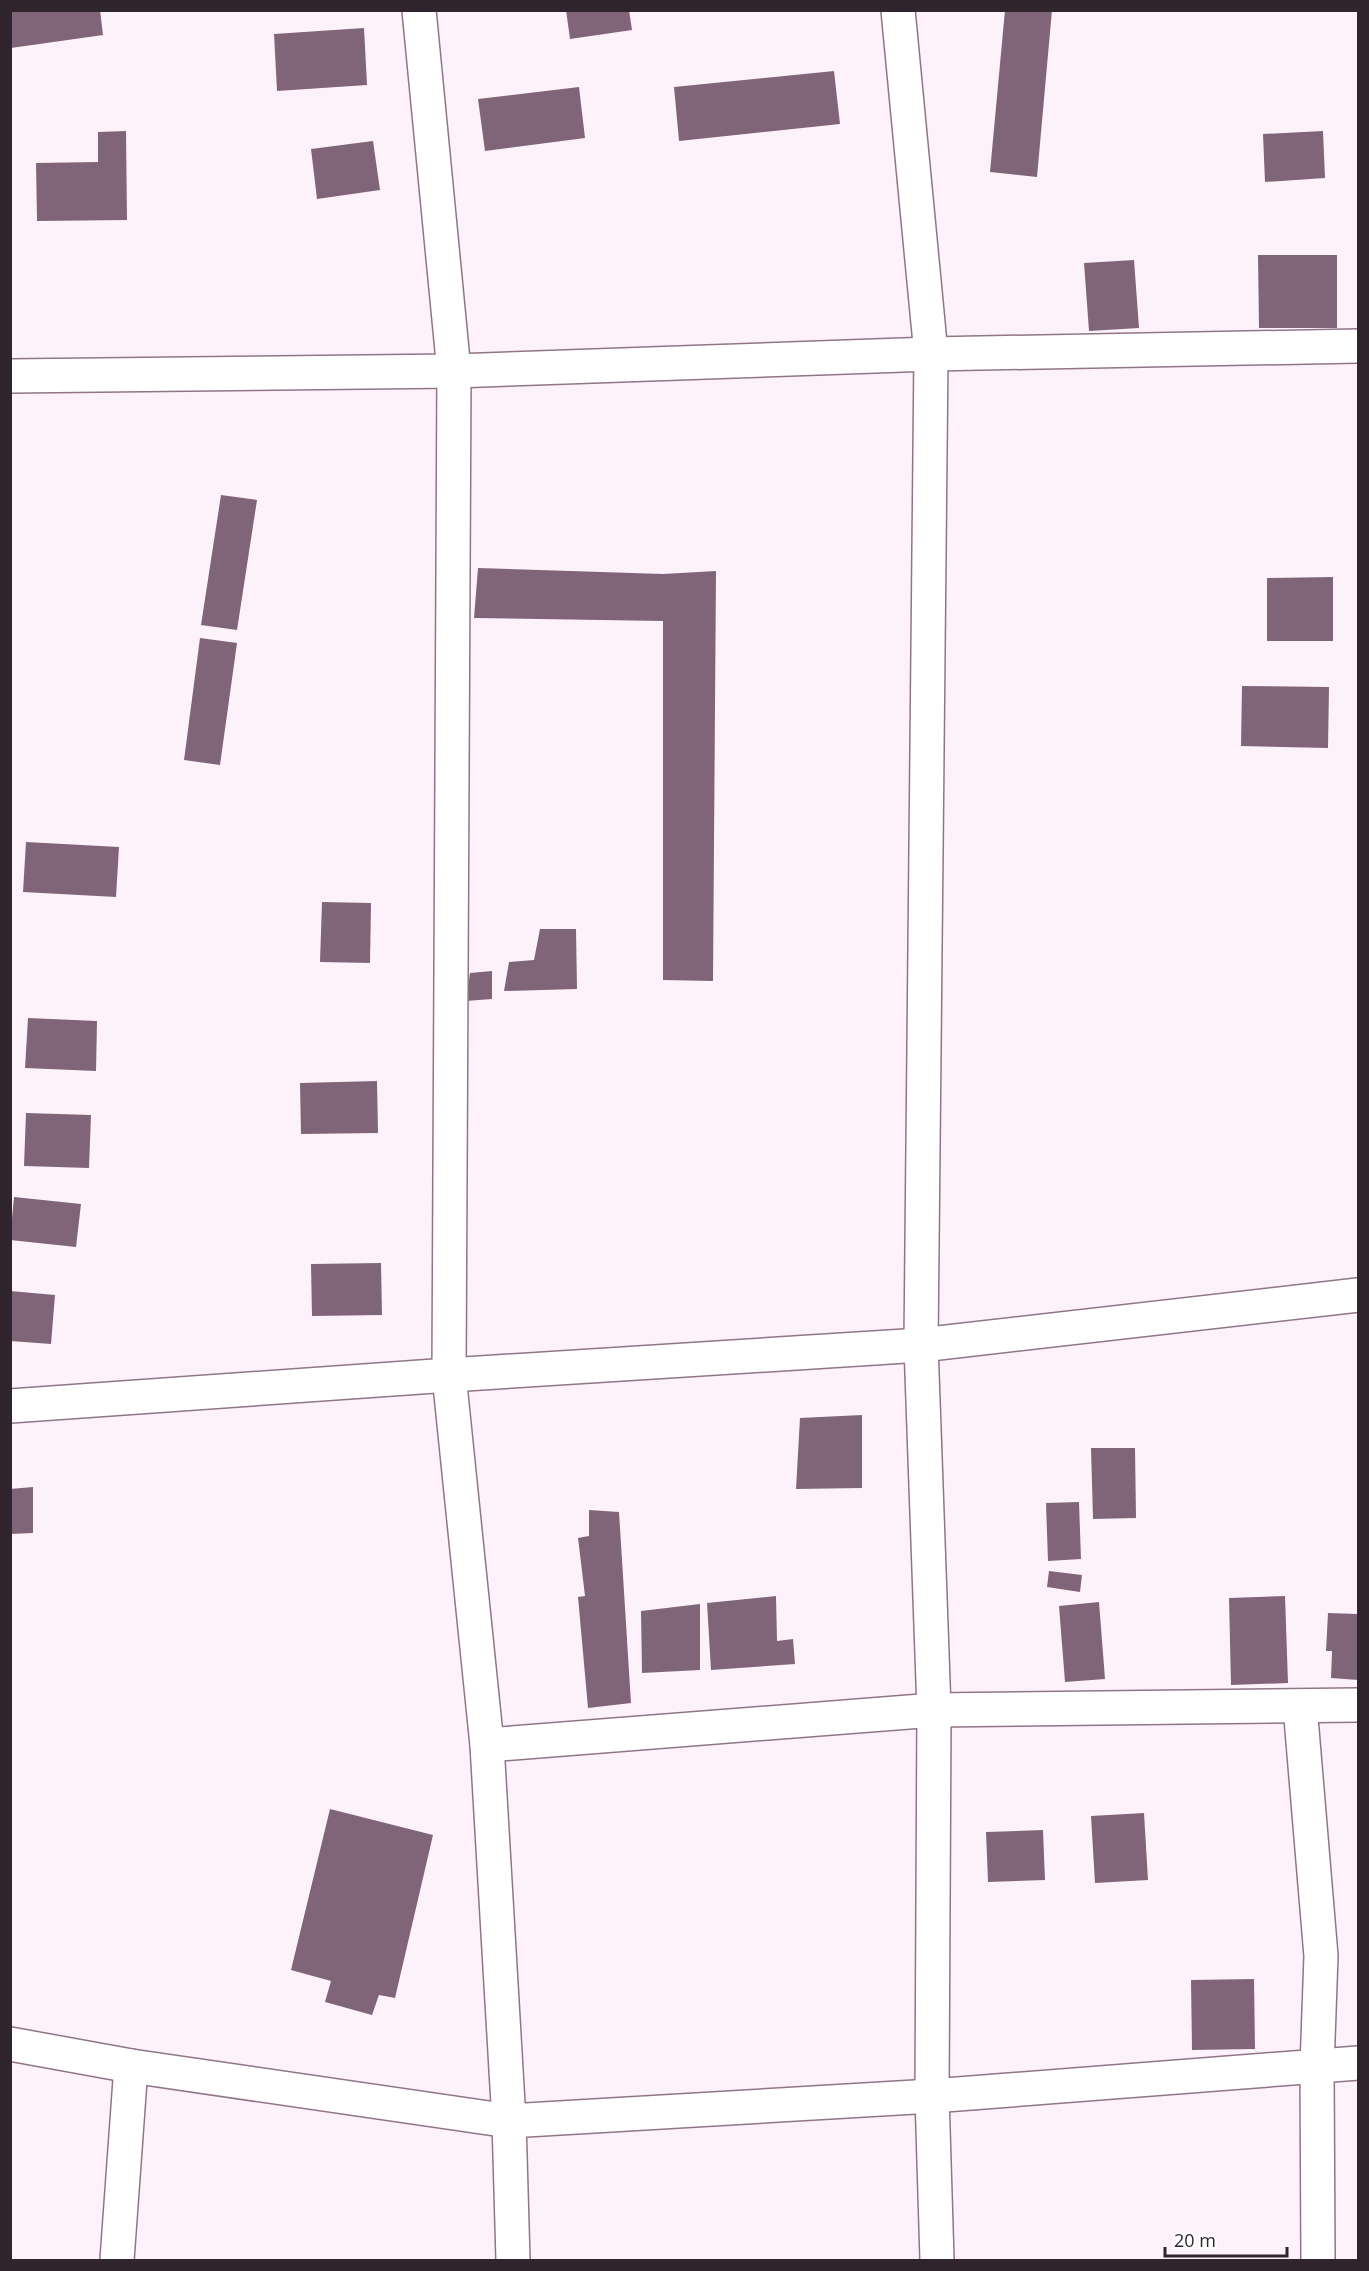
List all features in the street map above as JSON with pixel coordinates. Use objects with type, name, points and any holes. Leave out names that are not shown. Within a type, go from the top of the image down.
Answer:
[{"type":"street","points":[[419,10],[454,371],[449,1375],[487,1745],[509,2121],[513,2260]]},
{"type":"street","points":[[898,10],[931,354],[921,1345],[934,1710],[932,2096],[937,2260]]},
{"type":"street","points":[[10,376],[454,371],[931,354],[1359,346]]},
{"type":"street","points":[[10,1406],[921,1345],[1359,1295]]},
{"type":"street","points":[[487,1745],[934,1710],[1359,1705]]},
{"type":"street","points":[[1300,1706],[1321,1956],[1317,2067],[1318,2260]]},
{"type":"street","points":[[10,2044],[131,2066],[509,2121],[932,2096],[1359,2063]]},
{"type":"street","points":[[117,2260],[131,2066]]},
{"type":"building","points":[[10,10],[100,10],[103,35],[11,48]]},
{"type":"building","points":[[566,10],[629,10],[632,30],[570,39]]},
{"type":"building","points":[[1005,10],[1052,10],[1037,177],[990,172]]},
{"type":"building","points":[[364,28],[367,85],[277,91],[274,34]]},
{"type":"building","points":[[834,71],[840,124],[679,141],[674,87]]},
{"type":"building","points":[[579,87],[585,138],[485,151],[478,99]]},
{"type":"building","points":[[126,131],[127,220],[37,221],[36,163],[98,162],[98,132]]},
{"type":"building","points":[[1323,131],[1325,178],[1265,182],[1263,134]]},
{"type":"building","points":[[373,141],[380,190],[317,199],[311,149]]},
{"type":"building","points":[[1258,255],[1337,255],[1337,328],[1259,328]]},
{"type":"building","points":[[1134,260],[1139,328],[1089,331],[1084,263]]},
{"type":"building","points":[[221,495],[257,500],[237,630],[201,625]]},
{"type":"building","points":[[478,568],[663,574],[716,571],[713,981],[663,980],[663,621],[474,618]]},
{"type":"building","points":[[1333,577],[1333,641],[1267,641],[1267,578]]},
{"type":"building","points":[[200,638],[237,643],[220,765],[184,760]]},
{"type":"building","points":[[1242,686],[1329,687],[1328,748],[1241,746]]},
{"type":"building","points":[[26,842],[119,847],[116,897],[23,892]]},
{"type":"building","points":[[322,902],[371,903],[370,963],[320,962]]},
{"type":"building","points":[[540,929],[576,929],[577,989],[504,991],[509,962],[534,960]]},
{"type":"building","points":[[492,971],[492,999],[466,1001],[470,973]]},
{"type":"building","points":[[28,1018],[97,1021],[96,1071],[25,1068]]},
{"type":"building","points":[[377,1081],[378,1133],[301,1134],[300,1083]]},
{"type":"building","points":[[26,1113],[91,1115],[89,1168],[24,1166]]},
{"type":"building","points":[[14,1197],[81,1204],[76,1247],[10,1240]]},
{"type":"building","points":[[381,1263],[382,1315],[312,1316],[311,1264]]},
{"type":"building","points":[[10,1291],[55,1295],[51,1344],[10,1341]]},
{"type":"building","points":[[862,1415],[862,1488],[796,1489],[800,1418]]},
{"type":"building","points":[[1091,1448],[1135,1448],[1136,1518],[1093,1519]]},
{"type":"building","points":[[33,1487],[33,1533],[10,1534],[10,1489]]},
{"type":"building","points":[[1079,1502],[1081,1559],[1048,1561],[1046,1503]]},
{"type":"building","points":[[589,1510],[619,1512],[631,1703],[588,1708],[578,1597],[585,1596],[578,1538],[589,1536]]},
{"type":"building","points":[[1049,1571],[1082,1575],[1080,1592],[1047,1587]]},
{"type":"building","points":[[776,1596],[777,1641],[793,1639],[795,1664],[711,1670],[707,1603]]},
{"type":"building","points":[[1285,1596],[1288,1683],[1231,1685],[1229,1598]]},
{"type":"building","points":[[1099,1602],[1105,1679],[1065,1682],[1059,1606]]},
{"type":"building","points":[[700,1604],[700,1670],[642,1673],[641,1611]]},
{"type":"building","points":[[1328,1613],[1358,1614],[1358,1680],[1331,1678],[1332,1651],[1326,1651]]},
{"type":"building","points":[[330,1809],[433,1835],[395,1998],[379,1995],[372,2015],[325,2002],[331,1981],[291,1970]]},
{"type":"building","points":[[1144,1813],[1148,1880],[1095,1883],[1091,1816]]},
{"type":"building","points":[[1043,1830],[1045,1880],[988,1882],[986,1832]]},
{"type":"building","points":[[1254,1979],[1255,2049],[1192,2050],[1191,1980]]}]
